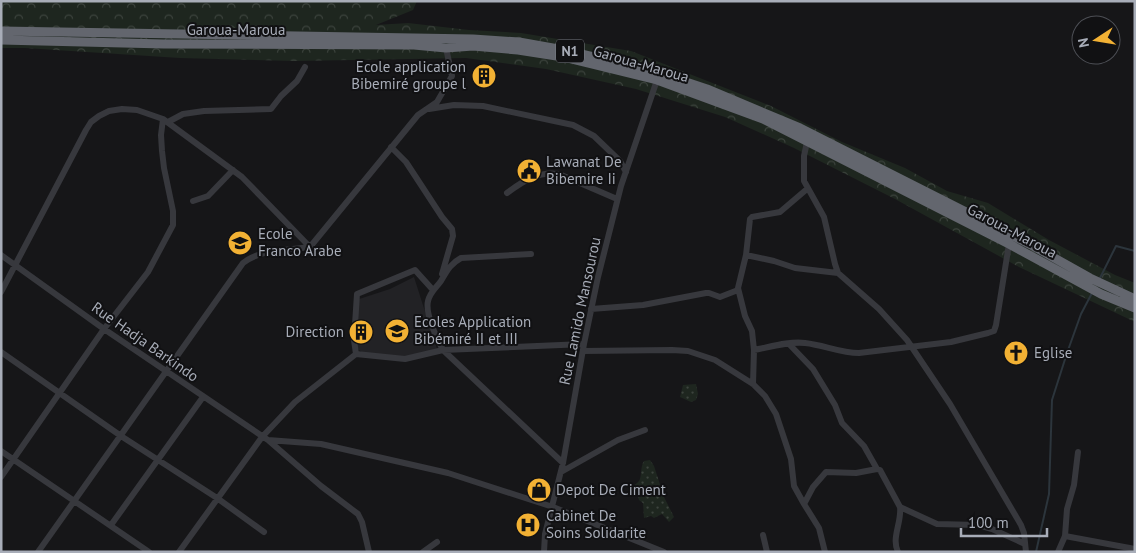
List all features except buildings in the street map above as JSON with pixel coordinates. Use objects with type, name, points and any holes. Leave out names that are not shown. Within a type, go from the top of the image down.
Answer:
[{"type":"highway","name":"Garoua-Maroua","points":[[1,31],[473,39],[519,42],[564,50],[653,71],[708,88],[800,128],[1024,242],[1135,308]]},
{"type":"highway","name":"Garoua-Maroua","points":[[1,40],[164,44],[414,45],[446,48],[473,46],[563,57],[657,80],[763,119],[1009,244],[1089,282]]},
{"type":"highway","name":"Garoua-Maroua","points":[[1103,290],[1135,299]]},
{"type":"street","points":[[38,552],[165,371],[247,260],[265,253],[310,247],[418,115],[437,102],[452,76],[446,48]]},
{"type":"street","points":[[165,121],[183,114],[204,111],[271,109],[281,96],[297,82],[305,67]]},
{"type":"street","name":"Rue Lamido Mansourou","points":[[544,552],[545,534],[563,463],[583,347],[617,199],[657,80]]},
{"type":"street","points":[[425,110],[454,105],[483,106],[573,125],[594,136],[620,161],[626,172]]},
{"type":"street","points":[[1,292],[91,122],[109,111],[138,110],[165,121],[242,177],[310,247]]},
{"type":"street","points":[[1,477],[104,329],[148,272],[173,225],[174,220],[164,168],[161,135],[165,121]]},
{"type":"street","points":[[807,142],[804,156],[804,181],[824,217],[838,273],[879,309],[911,347],[950,404],[1020,525],[1024,533],[1025,548]]},
{"type":"street","points":[[391,147],[406,162],[442,217],[452,228],[453,236],[439,284]]},
{"type":"street","points":[[193,201],[208,196],[233,170]]},
{"type":"street","points":[[507,193],[536,175],[548,173],[559,174],[617,199]]},
{"type":"street","points":[[753,384],[754,350],[751,328],[745,316],[738,290],[746,255],[750,218],[780,212],[807,189]]},
{"type":"street","points":[[754,350],[805,343],[845,353],[951,342],[994,331],[1009,244]]},
{"type":"street","points":[[531,254],[461,258],[452,263],[433,290],[428,303],[429,312],[436,337],[443,350],[563,463]]},
{"type":"street","name":"Rue Hadja Barkindo","points":[[1,255],[104,329],[265,438],[361,518],[369,552]]},
{"type":"street","points":[[746,255],[795,268],[838,273]]},
{"type":"street","points":[[356,354],[354,340],[357,294],[415,270],[433,290]]},
{"type":"street","points":[[591,309],[643,306],[706,293],[720,297],[738,290]]},
{"type":"street","points":[[789,344],[813,369],[835,405],[842,423],[864,446],[877,469],[880,470],[900,507],[901,514],[896,544],[898,552]]},
{"type":"street","points":[[179,552],[217,498],[295,402],[356,354],[405,359],[443,350],[583,347],[688,352],[714,360],[753,384],[771,404],[778,418],[791,459],[794,486],[819,528],[825,552]]},
{"type":"street","points":[[1,352],[121,436],[217,498],[264,532]]},
{"type":"street","points":[[111,525],[203,397]]},
{"type":"street","points":[[561,472],[618,440],[645,430]]},
{"type":"street","points":[[265,438],[321,444],[448,473],[553,507],[664,552]]},
{"type":"street","points":[[1,451],[149,552]]},
{"type":"street","points":[[1058,552],[1065,536],[1067,509],[1074,485],[1078,452]]},
{"type":"street","points":[[804,504],[813,487],[826,472],[856,473],[877,469]]},
{"type":"street","points":[[900,507],[937,524],[978,525],[992,529],[1025,548]]},
{"type":"street","points":[[762,535],[767,552]]},
{"type":"street","points":[[1065,536],[1135,549]]},
{"type":"street","points":[[422,552],[437,542]]},
{"type":"shaded area","points":[[414,277],[437,349],[405,357],[365,355],[354,346],[356,300],[390,289]]},
{"type":"green space","points":[[1,1],[417,1],[413,10],[376,25],[408,23],[469,30],[521,33],[631,51],[771,106],[842,142],[905,168],[947,191],[988,203],[1049,240],[1115,275],[1135,283],[1135,322],[1019,267],[895,199],[794,148],[725,117],[636,89],[546,69],[466,58],[295,61],[180,58],[1,48]]},
{"type":"green space","points":[[696,384],[698,394],[696,400],[691,402],[680,397],[683,385]]},
{"type":"green space","points":[[650,460],[674,517],[669,522],[662,514],[654,518],[651,516],[644,518],[643,503],[639,500],[638,495],[630,495],[628,489],[639,481],[644,461]]},
{"type":"waterway","points":[[1099,280],[1116,246],[1135,251]]},
{"type":"waterway","points":[[1036,552],[1049,494],[1052,400],[1081,314],[1092,293]]},
{"type":"place","name":"Ecole application Bibemiré groupe l","points":[[484,76]]},
{"type":"place","name":"Lawanat De Bibemire Ii","points":[[529,171]]},
{"type":"place","name":"Ecole Franco Arabe","points":[[240,243]]},
{"type":"place","name":"Ecoles Application Bibémiré II et III","points":[[397,331]]},
{"type":"place","name":"Direction","points":[[361,332]]},
{"type":"place","name":"Eglise","points":[[1016,353]]},
{"type":"place","name":"Depot De Ciment","points":[[539,490]]},
{"type":"place","name":"Cabinet De Soins Solidarite","points":[[528,525]]}]
